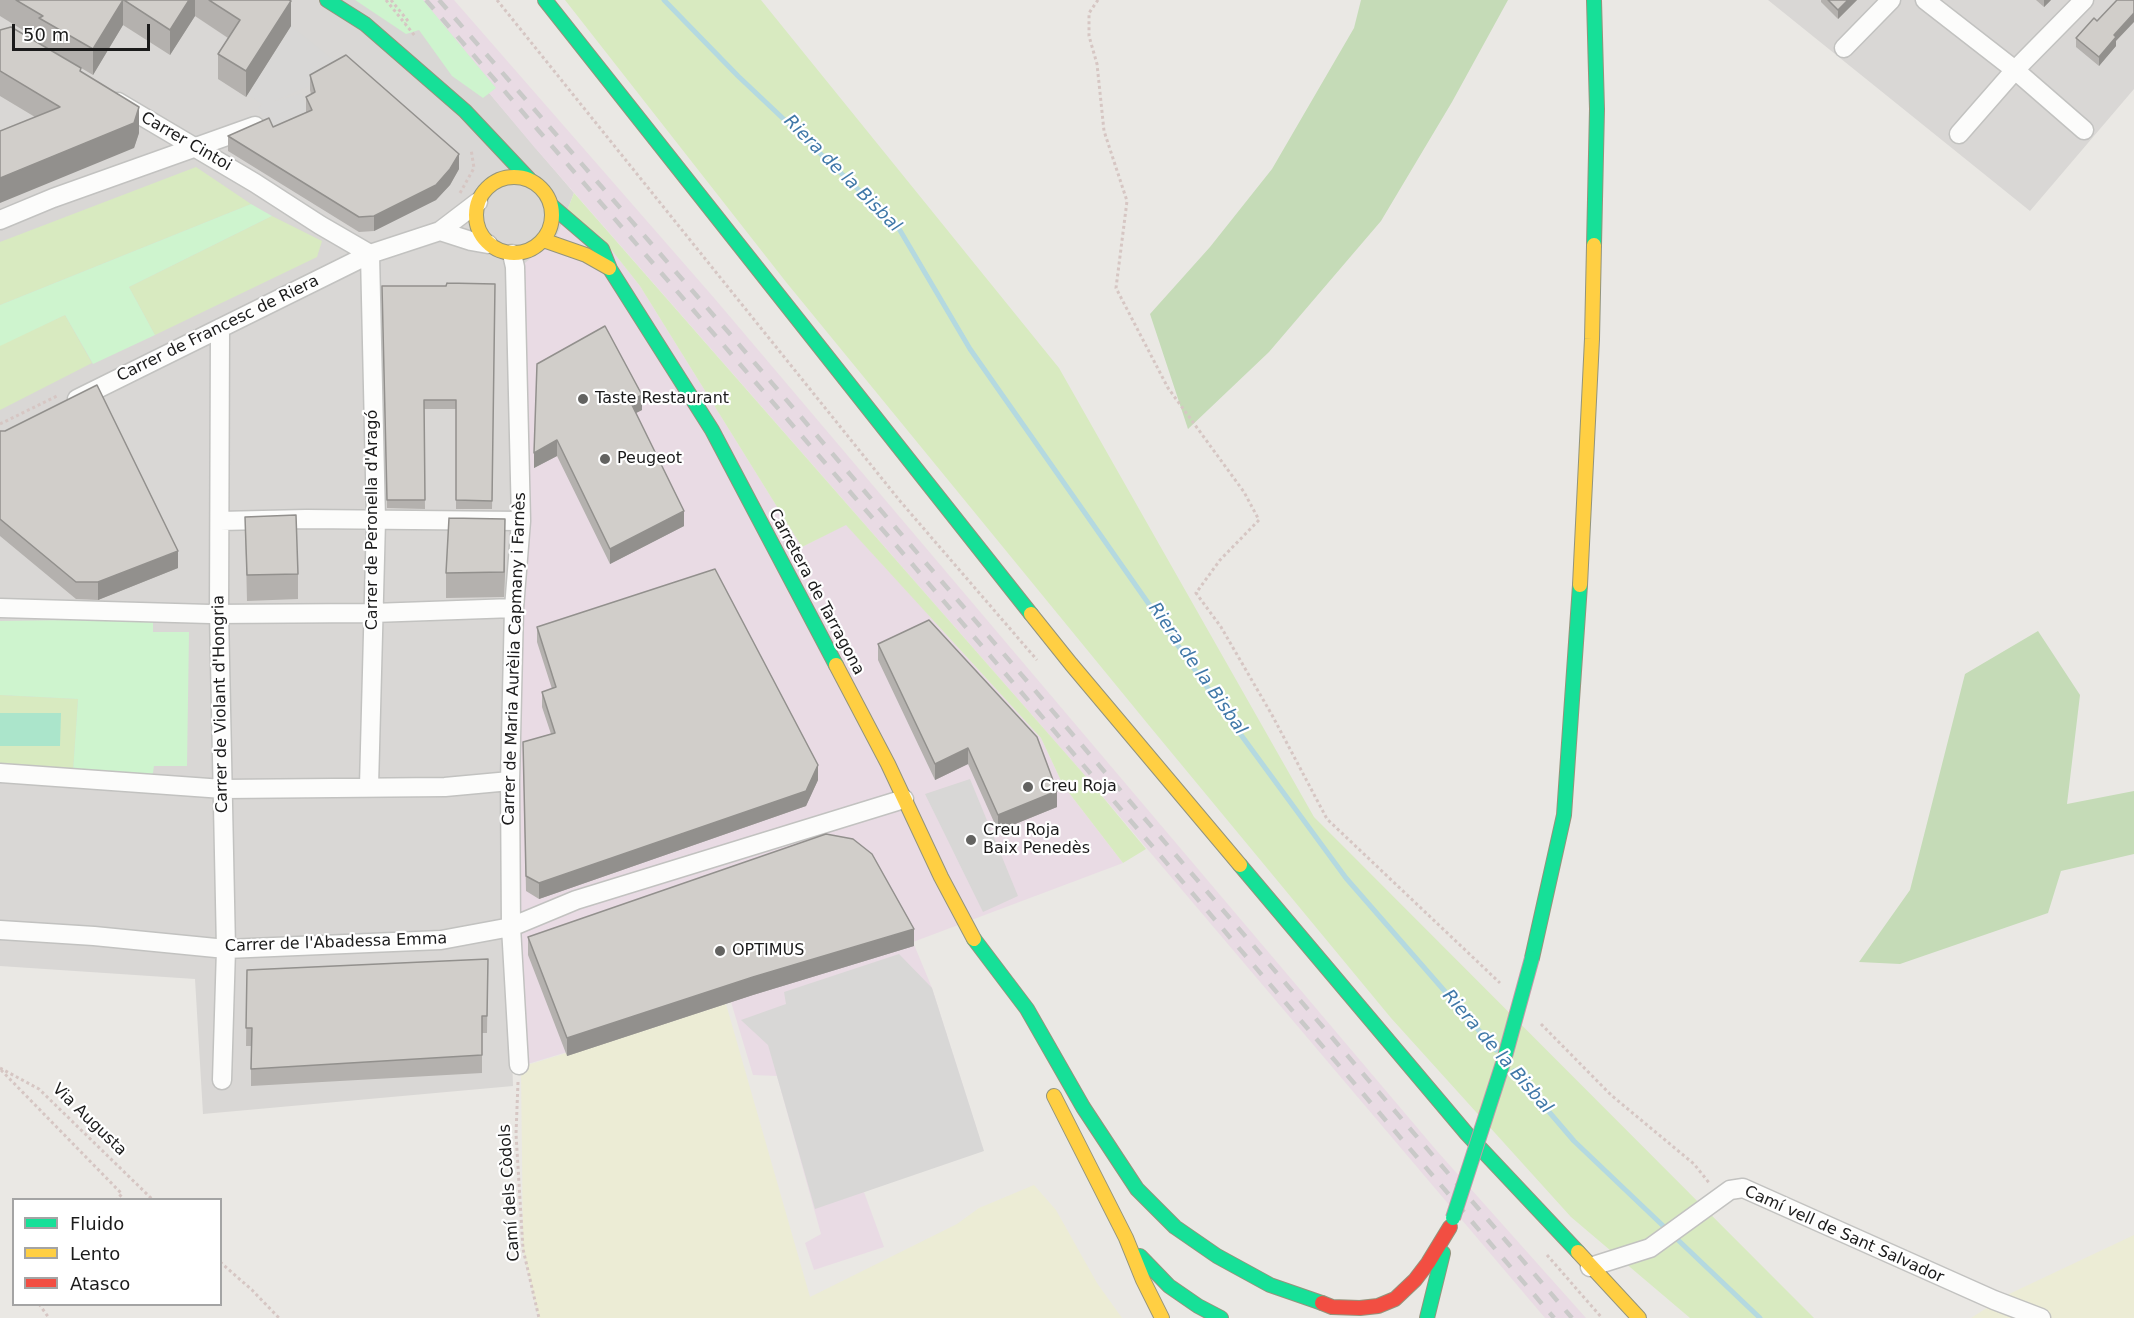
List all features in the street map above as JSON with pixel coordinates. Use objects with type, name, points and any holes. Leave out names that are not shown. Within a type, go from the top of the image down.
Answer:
[{"type":"main road","points":[[327,0],[364,24],[465,111],[529,179],[543,190],[552,206],[552,218],[549,230],[534,248],[512,254],[499,251],[488,244],[481,235],[476,213],[488,173]]},
{"type":"main road","points":[[545,0],[1071,664],[1467,1134],[1639,1318]]},
{"type":"main road","points":[[1427,1318],[1452,1222],[1504,1060],[1532,958],[1564,815],[1581,573],[1592,339],[1596,109],[1594,0]]},
{"type":"main road","points":[[484,132],[486,153]]},
{"type":"main road","points":[[482,195],[496,181],[507,177],[518,176],[529,179]]},
{"type":"main road","name":"Carretera de Tarragona","points":[[552,206],[602,249],[610,269],[712,430],[888,764],[941,877],[975,939]]},
{"type":"main road","name":"Carretera de Tarragona","points":[[543,240],[586,255],[610,269]]},
{"type":"main road","points":[[975,939],[1027,1009],[1083,1107],[1137,1189],[1175,1227],[1217,1256],[1270,1285],[1332,1307],[1378,1306],[1395,1299],[1415,1280],[1428,1263],[1452,1222]]},
{"type":"main road","points":[[975,939],[1012,1014]]},
{"type":"main road","points":[[1050,1089],[1126,1238],[1162,1318]]},
{"type":"main road","points":[[1126,1238],[1169,1286],[1198,1306],[1221,1318]]},
{"type":"street","points":[[1844,48],[1891,0]]},
{"type":"street","points":[[1925,0],[2015,70],[2084,130]]},
{"type":"street","points":[[1959,134],[2015,70],[2084,0]]},
{"type":"street","name":"Carrer Cintoi","points":[[104,94],[370,254]]},
{"type":"street","points":[[0,220],[53,198],[266,122]]},
{"type":"street","name":"Carrer de Francesc de Riera","points":[[63,406],[370,254],[440,231],[482,195]]},
{"type":"street","points":[[440,231],[488,244]]},
{"type":"street","name":"Carrer de Peronella d'Aragó","points":[[369,786],[376,520],[370,254]]},
{"type":"street","name":"Carrer de Maria Aurèlia Capmany i Farnès","points":[[512,254],[521,521],[514,608],[510,782],[511,927],[519,1065]]},
{"type":"street","name":"Carrer de Violant d'Hongria","points":[[220,328],[219,613],[226,949],[222,1080]]},
{"type":"street","points":[[220,521],[521,521]]},
{"type":"street","points":[[0,608],[219,613],[373,613],[514,608]]},
{"type":"street","points":[[0,773],[223,789],[445,787],[510,782]]},
{"type":"street","name":"Carrer de l'Abadessa Emma","points":[[0,930],[94,936],[226,949],[441,940],[511,927],[576,900],[903,799]]},
{"type":"street","name":"Camí vell de Sant Salvador","points":[[1590,1267],[1650,1248],[1730,1190],[1743,1188],[1994,1300],[2041,1318]]},
{"type":"path","points":[[391,0],[408,21],[401,28]]},
{"type":"path","points":[[1098,0],[1089,13],[1089,36],[1096,64],[1104,131],[1127,201],[1116,288],[1168,388],[1244,492],[1259,520],[1220,560],[1197,592],[1221,627],[1272,715],[1326,819],[1504,988]]},
{"type":"path","points":[[457,197],[474,168],[470,143]]},
{"type":"path","points":[[1537,1021],[1611,1095],[1694,1164],[1720,1197]]},
{"type":"path","name":"Camí dels Còdols","points":[[519,1065],[516,1134],[523,1249],[539,1318]]},
{"type":"path","points":[[0,1068],[122,1194],[118,1198]]},
{"type":"path","name":"Via Augusta","points":[[0,1068],[39,1089],[151,1198]]},
{"type":"path","points":[[222,1264],[279,1318]]},
{"type":"path","points":[[40,1306],[49,1318]]},
{"type":"shaded area","points":[[0,0],[411,0],[574,193],[557,236],[506,863],[513,1086],[203,1114],[195,979],[0,966]]},
{"type":"shaded area","points":[[411,0],[454,0],[715,299],[1437,1151],[1586,1318],[1545,1318],[1082,772],[535,148]]},
{"type":"shaded area","points":[[1768,0],[2134,0],[2134,89],[2030,211]]},
{"type":"shaded area","points":[[291,26],[346,70],[272,102],[302,93],[311,126],[274,139],[258,107],[263,105],[247,94]]},
{"type":"shaded area","points":[[567,211],[602,238],[640,286],[802,547],[846,524],[1041,738],[1063,785],[1123,863],[913,942],[932,988],[983,1149],[864,1192],[884,1247],[814,1270],[805,1243],[821,1234],[777,1076],[753,1075],[731,1002],[531,1063],[512,1065],[508,578],[518,282],[525,263],[557,236]]},
{"type":"shaded area","name":"Creu Roja Baix Penedès","points":[[970,779],[1018,896],[983,912],[925,794]]},
{"type":"shaded area","points":[[899,954],[932,988],[984,1151],[815,1209],[768,1045],[741,1020],[786,1004],[784,992]]},
{"type":"green space","points":[[355,0],[423,0],[496,88],[483,98],[452,76],[419,30],[406,34]]},
{"type":"green space","points":[[565,0],[761,0],[1059,368],[1314,817],[1814,1318],[1690,1318],[1571,1217],[1391,1018],[1147,723],[786,282]]},
{"type":"green space","points":[[1361,0],[1508,0],[1452,102],[1381,221],[1269,352],[1188,429],[1150,314],[1210,247],[1272,169],[1354,28]]},
{"type":"green space","points":[[196,167],[251,204],[0,305],[0,242]]},
{"type":"green space","points":[[574,193],[1082,772],[1146,849],[1123,863],[1063,785],[1041,738],[846,525],[802,547],[640,286],[602,238],[567,211]]},
{"type":"green space","points":[[251,204],[272,216],[129,287],[155,335],[93,364],[65,315],[0,346],[0,305]]},
{"type":"green space","points":[[272,216],[322,241],[317,257],[155,335],[129,287]]},
{"type":"green space","points":[[65,315],[92,363],[0,410],[0,345]]},
{"type":"green space","points":[[153,619],[153,632],[189,632],[187,766],[154,766],[152,779],[73,771],[78,699],[0,695],[0,621]]},
{"type":"green space","points":[[2038,631],[2080,695],[2067,804],[2134,791],[2134,854],[2061,871],[2048,913],[1900,964],[1859,962],[1910,890],[1965,674]]},
{"type":"green space","points":[[0,695],[78,699],[73,771],[0,764]]},
{"type":"green space","points":[[0,713],[61,713],[60,746],[0,746]]},
{"type":"green space","points":[[726,1004],[810,1297],[957,1224],[979,1208],[1034,1185],[1056,1210],[1097,1283],[1122,1318],[539,1318],[523,1249],[521,1067]]},
{"type":"green space","points":[[2134,1235],[2134,1318],[1971,1318],[2007,1295]]},
{"type":"building","points":[[16,0],[123,0],[93,49],[39,18],[43,16]]},
{"type":"building","points":[[124,0],[189,0],[170,30]]},
{"type":"building","points":[[209,0],[291,1],[246,71],[218,54],[240,20]]},
{"type":"building","points":[[1828,0],[1848,0],[1838,10]]},
{"type":"building","points":[[2117,0],[2134,0],[2134,13],[2114,35],[2116,37],[2099,57],[2076,38],[2094,18],[2097,21]]},
{"type":"building","points":[[11,27],[81,68],[80,71],[139,107],[134,123],[0,178],[0,131],[60,107],[0,71],[0,30]]},
{"type":"building","points":[[346,55],[459,154],[436,185],[374,216],[359,217],[228,136],[269,118],[273,127],[312,110],[306,97],[315,92],[310,75]]},
{"type":"building","points":[[447,283],[495,284],[492,501],[456,500],[456,400],[424,400],[425,500],[387,500],[382,286],[446,286]]},
{"type":"building","points":[[605,326],[642,395],[630,401],[684,511],[610,549],[557,440],[534,453],[537,364]]},
{"type":"building","points":[[97,385],[178,551],[98,582],[76,582],[0,519],[0,431],[5,431]]},
{"type":"building","points":[[296,515],[298,574],[247,575],[245,517]]},
{"type":"building","points":[[449,518],[505,519],[504,572],[446,573]]},
{"type":"building","points":[[715,569],[818,765],[806,791],[539,883],[526,876],[523,742],[555,733],[542,692],[556,687],[537,627]]},
{"type":"building","points":[[929,620],[1037,737],[1057,791],[998,815],[968,748],[935,764],[878,644]]},
{"type":"building","name":"OPTIMUS","points":[[826,834],[853,839],[872,854],[914,929],[753,977],[567,1038],[528,937]]},
{"type":"building","points":[[488,959],[487,1016],[482,1016],[482,1055],[251,1069],[252,1028],[246,1028],[247,970]]},
{"type":"waterway","name":"Riera de la Bisbal","points":[[664,0],[738,76],[898,227],[970,349],[1233,724],[1346,878],[1496,1050]]},
{"type":"waterway","name":"Riera de la Bisbal","points":[[1514,1071],[1574,1141],[1760,1318]]},
{"type":"railway","points":[[426,0],[901,551],[1554,1318]]},
{"type":"railway","points":[[439,0],[730,334],[1572,1318]]},
{"type":"traffic: fast","points":[[327,0],[365,24],[465,111],[529,179]]},
{"type":"traffic: fast","points":[[545,0],[1031,614]]},
{"type":"traffic: fast","points":[[1594,0],[1597,109],[1594,245]]},
{"type":"traffic: fast","points":[[552,206],[602,249],[610,269],[712,430],[836,665]]},
{"type":"traffic: fast","points":[[1532,958],[1564,815],[1580,585]]},
{"type":"traffic: fast","points":[[1240,865],[1467,1134],[1578,1252]]},
{"type":"traffic: fast","points":[[974,939],[1027,1009],[1083,1107],[1137,1189],[1175,1227],[1217,1256],[1270,1285],[1322,1303]]},
{"type":"traffic: fast","points":[[1453,1218],[1504,1060],[1532,958]]},
{"type":"traffic: fast","points":[[1427,1318],[1443,1253]]},
{"type":"traffic: fast","points":[[1140,1256],[1169,1286],[1198,1306],[1221,1318]]},
{"type":"traffic: slow","points":[[507,177],[521,177],[535,183],[546,194],[552,208],[552,215],[549,230],[541,242],[521,253],[507,253],[493,247],[482,236],[476,222],[476,208],[482,194],[493,183],[507,177]]},
{"type":"traffic: slow","points":[[543,240],[586,255],[609,268]]},
{"type":"traffic: slow","points":[[1580,585],[1592,339],[1594,245]]},
{"type":"traffic: slow","points":[[1031,614],[1240,865]]},
{"type":"traffic: slow","points":[[836,665],[888,764],[941,877],[974,939]]},
{"type":"traffic: slow","points":[[1054,1096],[1126,1238],[1162,1318]]},
{"type":"traffic: slow","points":[[1578,1252],[1639,1318]]},
{"type":"traffic: jam","points":[[1322,1303],[1332,1307],[1360,1308],[1378,1306],[1395,1299],[1415,1280],[1428,1263],[1450,1227]]},
{"type":"place","name":"Taste Restaurant","points":[[583,399]]},
{"type":"place","name":"Peugeot","points":[[605,459]]},
{"type":"place","name":"Creu Roja","points":[[1028,787]]},
{"type":"place","name":"Creu Roja Baix Penedès","points":[[971,840]]},
{"type":"place","name":"OPTIMUS","points":[[720,951]]}]
